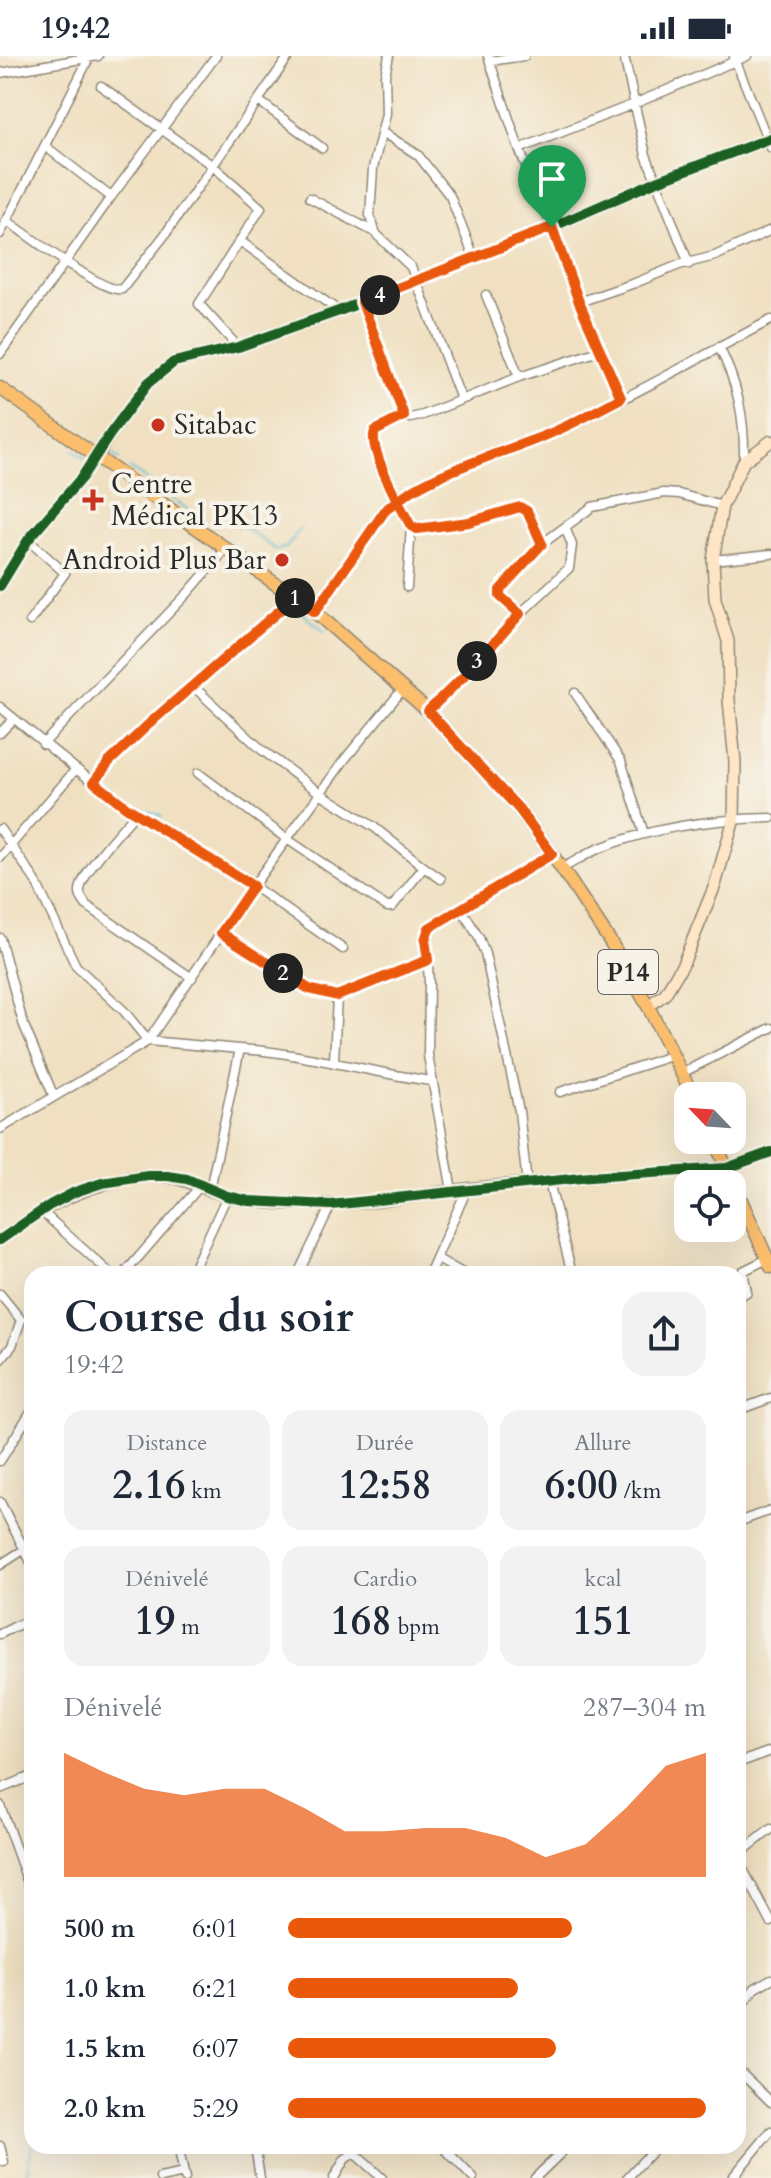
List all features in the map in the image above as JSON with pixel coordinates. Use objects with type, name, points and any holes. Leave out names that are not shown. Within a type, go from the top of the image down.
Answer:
[{"type":"main road","name":"P14","points":[[0,388],[315,612],[428,711],[519,809],[562,868],[648,1006],[686,1082]]},
{"type":"main road","points":[[720,1154],[769,1263]]},
{"type":"street","points":[[31,56],[37,66]]},
{"type":"street","points":[[0,354],[216,56]]},
{"type":"street","points":[[6,220],[66,263],[113,291],[122,289],[164,236],[289,56]]},
{"type":"street","points":[[376,234],[369,202],[373,168],[386,114],[385,75],[389,56]]},
{"type":"street","points":[[524,56],[489,59],[519,149],[599,351],[621,398]]},
{"type":"street","points":[[624,56],[646,155],[689,264]]},
{"type":"street","points":[[519,149],[634,104],[735,58],[747,56]]},
{"type":"street","points":[[0,73],[94,57]]},
{"type":"street","points":[[0,234],[94,57]]},
{"type":"street","points":[[0,586],[28,540],[97,457],[110,434],[157,373],[174,362],[238,347],[339,311],[552,227],[657,181],[770,142],[735,58]]},
{"type":"street","points":[[101,86],[213,166],[261,208],[199,304],[238,347]]},
{"type":"street","points":[[259,101],[322,148]]},
{"type":"street","points":[[382,132],[418,155],[450,196],[474,257]]},
{"type":"street","points":[[45,146],[111,197]]},
{"type":"street","points":[[310,198],[376,234],[407,262],[461,399]]},
{"type":"street","points":[[579,302],[665,270],[715,256],[771,230]]},
{"type":"street","points":[[240,241],[339,311]]},
{"type":"street","points":[[486,295],[519,377]]},
{"type":"street","points":[[362,302],[404,416]]},
{"type":"street","points":[[315,612],[384,512],[397,499],[454,471],[567,426],[771,320]]},
{"type":"street","points":[[648,1006],[665,994],[683,964],[715,885],[734,819],[735,762],[729,700],[728,641],[715,599],[713,560],[722,506],[744,461],[745,432],[738,393],[719,347]]},
{"type":"street","points":[[407,587],[411,526],[373,444],[375,431],[404,416],[423,415],[519,377],[599,351]]},
{"type":"street","points":[[744,461],[771,441]]},
{"type":"street","points":[[520,614],[500,596],[500,590],[542,544],[592,507],[664,493],[722,506]]},
{"type":"street","points":[[411,526],[417,529],[469,522],[520,507],[527,511],[542,544]]},
{"type":"street","points":[[428,711],[520,614],[569,568],[572,545],[565,527]]},
{"type":"street","points":[[28,540],[65,573],[30,621]]},
{"type":"street","points":[[43,744],[226,549]]},
{"type":"street","points":[[713,560],[771,554]]},
{"type":"street","points":[[94,782],[109,762],[295,597]]},
{"type":"street","points":[[193,686],[262,750],[320,793],[374,827],[441,879]]},
{"type":"street","points":[[0,1129],[148,1041],[320,793],[403,689]]},
{"type":"street","points":[[575,693],[621,761],[644,834]]},
{"type":"street","points":[[0,707],[43,744],[136,813],[253,886],[343,949]]},
{"type":"street","points":[[0,733],[14,719]]},
{"type":"street","points":[[0,858],[76,769]]},
{"type":"street","points":[[198,773],[287,839],[389,908],[424,867]]},
{"type":"street","points":[[136,813],[93,865],[80,889],[81,897],[86,905],[192,978]]},
{"type":"street","points":[[562,868],[601,848],[644,834],[734,819],[771,818]]},
{"type":"street","points":[[0,829],[49,906],[76,966],[124,1011],[148,1041],[270,1051],[431,1081]]},
{"type":"street","points":[[452,1191],[428,1055],[428,960],[425,940],[429,928],[552,854]]},
{"type":"street","points":[[461,908],[485,954],[519,1111],[527,1184]]},
{"type":"street","points":[[221,933],[309,989],[337,996],[428,960]]},
{"type":"street","points":[[0,938],[23,1023],[54,1097]]},
{"type":"street","points":[[0,969],[12,980]]},
{"type":"street","points":[[334,1062],[337,996]]},
{"type":"street","points":[[682,1073],[771,1028]]},
{"type":"street","points":[[131,1266],[205,1187],[240,1049]]},
{"type":"street","points":[[560,1092],[674,1055]]},
{"type":"street","points":[[0,1240],[75,1192],[137,1177],[168,1176],[227,1196],[276,1204],[331,1205],[467,1189],[727,1168],[771,1152]]},
{"type":"street","points":[[549,1182],[570,1266]]},
{"type":"street","points":[[432,1266],[467,1189]]},
{"type":"street","points":[[195,1266],[227,1196]]},
{"type":"street","points":[[302,1266],[331,1205]]},
{"type":"street","points":[[41,1211],[102,1266]]},
{"type":"street","points":[[436,1258],[450,1266]]},
{"type":"street","points":[[746,1270],[769,1263]]},
{"type":"street","points":[[0,1294],[21,1320],[12,1346],[0,1360]]},
{"type":"street","points":[[746,1407],[771,1398]]},
{"type":"street","points":[[0,1461],[24,1423]]},
{"type":"street","points":[[0,1502],[24,1547]]},
{"type":"street","points":[[746,1519],[771,1510]]},
{"type":"street","points":[[0,1565],[24,1550]]},
{"type":"street","points":[[0,1634],[24,1622]]},
{"type":"street","points":[[746,1760],[771,1751]]},
{"type":"street","points":[[0,1789],[24,1779]]},
{"type":"street","points":[[0,1805],[24,1872]]},
{"type":"street","points":[[746,1851],[771,1829]]},
{"type":"street","points":[[746,1874],[771,1922]]},
{"type":"street","points":[[746,2000],[758,1986],[771,1979]]},
{"type":"street","points":[[746,2078],[771,2102]]},
{"type":"street","points":[[732,2178],[771,2131]]},
{"type":"street","points":[[0,2146],[4,2162]]},
{"type":"street","points":[[160,2178],[184,2176],[180,2154]]},
{"type":"street","points":[[256,2154],[260,2178]]},
{"type":"street","points":[[334,2178],[350,2154]]},
{"type":"street","points":[[359,2154],[382,2178]]},
{"type":"street","points":[[450,2154],[473,2178]]},
{"type":"street","points":[[535,2178],[560,2154]]},
{"type":"street","points":[[627,2178],[650,2154]]},
{"type":"waterway","points":[[117,437],[157,382]]},
{"type":"waterway","points":[[112,444],[107,451],[119,459]]},
{"type":"waterway","points":[[73,450],[88,461]]},
{"type":"waterway","points":[[130,468],[205,522]]},
{"type":"waterway","points":[[237,527],[240,524],[276,550],[286,548],[300,529]]},
{"type":"waterway","points":[[284,612],[298,610],[325,632]]},
{"type":"waterway","points":[[137,808],[162,816]]},
{"type":"waterway","points":[[259,969],[285,985]]},
{"type":"waterway","points":[[26,2178],[30,2154]]},
{"type":"cycle path","points":[[0,586],[28,540],[82,477],[148,383],[174,362],[238,347],[339,311],[552,227],[657,181],[771,138]]},
{"type":"cycle path","points":[[0,1240],[50,1205],[75,1192],[102,1183],[148,1176],[187,1179],[227,1196],[249,1201],[331,1205],[590,1177],[727,1168],[771,1152]]},
{"type":"place","name":"Sitabac","points":[[158,425]]},
{"type":"place","name":"Centre Médical PK13","points":[[93,500]]},
{"type":"place","name":"Android Plus Bar","points":[[282,560]]},
{"type":"route","points":[[552,227],[362,302],[404,416],[375,431],[373,444],[397,499],[413,529],[469,522],[520,507],[527,511],[542,544],[499,593],[520,614],[428,711],[519,809],[552,854],[429,928],[425,940],[428,960],[337,996],[322,994],[309,989],[221,933],[253,886],[126,807],[94,782],[109,762],[151,722],[295,597],[315,612],[384,512],[397,499],[454,471],[567,426],[621,398],[579,302],[552,227]]}]
